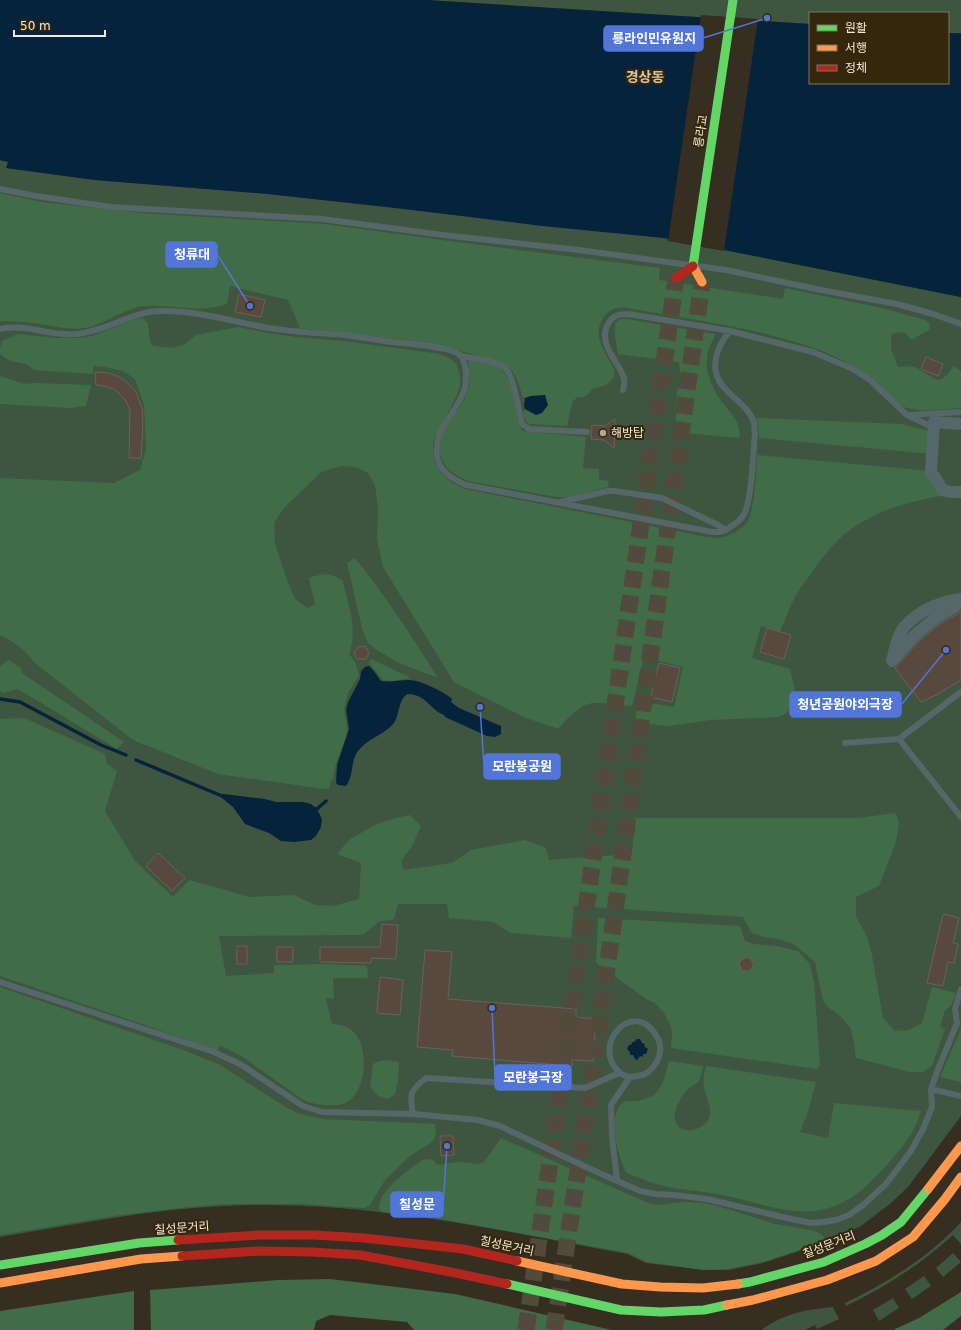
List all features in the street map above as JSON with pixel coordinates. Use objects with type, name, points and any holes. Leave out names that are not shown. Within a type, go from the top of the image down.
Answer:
[{"type":"main road","name":"릉라교","points":[[693,266],[733,0]]},
{"type":"main road","points":[[731,16],[740,0]]},
{"type":"main road","points":[[676,278],[693,266],[702,282]]},
{"type":"main road","name":"칠성문거리","points":[[0,1265],[139,1243],[260,1235],[314,1235],[364,1238],[463,1249],[622,1284],[703,1288],[750,1282],[824,1262],[882,1235],[901,1222],[931,1186],[961,1146]]},
{"type":"main road","points":[[0,1283],[141,1259],[258,1251],[312,1252],[360,1255],[456,1273],[621,1310],[661,1312],[704,1310],[753,1300],[827,1280],[876,1261],[913,1237],[961,1177]]},
{"type":"street","points":[[961,424],[934,422],[931,473],[937,478],[942,490],[961,492]]},
{"type":"street","points":[[961,599],[932,606],[905,626],[897,642],[892,661],[916,634],[937,617],[961,603]]},
{"type":"lane","points":[[0,189],[111,207],[322,219],[443,235],[579,250],[718,269],[897,304],[961,324]]},
{"type":"lane","points":[[0,329],[10,327],[75,334],[88,333],[140,314],[164,311],[196,313],[292,332],[344,336],[431,347],[451,351],[460,356],[494,362],[505,368],[510,376],[522,424],[525,428],[587,432]]},
{"type":"lane","points":[[623,390],[624,378],[608,347],[605,337],[607,325],[610,320],[616,315],[629,314],[730,331],[794,347],[834,360],[853,369],[870,380],[907,415],[934,428]]},
{"type":"lane","points":[[460,356],[465,363],[465,387],[462,396],[440,432],[436,443],[438,461],[443,471],[453,479],[466,485],[712,532],[726,530],[739,521],[743,516],[748,504],[755,432],[754,423],[749,414],[721,385],[715,370],[715,362],[720,345],[730,331]]},
{"type":"lane","points":[[907,415],[961,412]]},
{"type":"lane","points":[[557,503],[608,491],[653,496],[662,498],[726,530]]},
{"type":"lane","points":[[845,743],[899,739],[961,692]]},
{"type":"lane","points":[[899,739],[961,817]]},
{"type":"lane","points":[[0,982],[214,1052],[240,1064],[303,1106],[322,1112],[413,1114],[478,1120],[500,1126],[640,1191],[707,1199],[791,1220],[812,1223],[836,1220],[849,1215],[863,1205],[886,1184],[911,1151],[932,1107],[931,1089],[957,1023],[955,1009],[961,989]]},
{"type":"lane","points":[[631,1021],[643,1023],[653,1030],[660,1041],[660,1053],[655,1066],[644,1075],[630,1077],[619,1073],[612,1062],[609,1049],[612,1036],[619,1027],[631,1021]]},
{"type":"lane","points":[[413,1114],[410,1101],[413,1088],[426,1078],[585,1088],[619,1073]]},
{"type":"lane","points":[[617,1180],[612,1138],[611,1105],[630,1077]]},
{"type":"lane","points":[[931,1089],[961,1096]]},
{"type":"green space","points":[[426,0],[961,0],[961,33],[949,33],[949,12],[809,12],[809,24]]},
{"type":"green space","points":[[0,160],[8,162],[7,168],[95,180],[268,194],[664,238],[961,297],[961,1116],[908,1187],[891,1203],[861,1226],[827,1242],[763,1263],[729,1270],[704,1270],[646,1263],[627,1254],[477,1226],[427,1218],[326,1207],[275,1205],[224,1206],[168,1210],[0,1237]]},
{"type":"green space","points":[[0,193],[42,202],[141,213],[325,224],[660,268],[659,280],[783,299],[785,288],[882,308],[925,320],[930,324],[929,330],[911,340],[905,333],[897,332],[891,335],[891,349],[898,367],[914,367],[935,379],[939,380],[943,378],[948,374],[953,366],[961,371],[961,408],[917,410],[904,407],[897,403],[874,381],[848,363],[799,343],[735,327],[627,308],[616,308],[610,311],[605,315],[599,327],[601,345],[613,366],[613,378],[606,385],[592,389],[586,396],[577,397],[572,403],[567,426],[530,424],[525,421],[523,413],[525,409],[536,415],[548,405],[545,395],[525,398],[522,396],[516,377],[510,368],[498,361],[431,343],[300,328],[288,300],[230,286],[227,304],[217,307],[137,307],[93,326],[80,329],[28,322],[0,321]]},
{"type":"green space","points":[[143,318],[148,323],[150,341],[153,346],[172,348],[185,344],[196,335],[238,327],[296,337],[344,341],[440,354],[451,359],[457,365],[460,376],[460,386],[457,395],[433,442],[433,451],[435,463],[441,473],[451,482],[465,489],[706,537],[718,538],[734,533],[745,525],[750,516],[755,490],[757,455],[931,471],[947,495],[904,504],[890,509],[863,522],[851,530],[839,539],[821,559],[801,587],[780,631],[761,626],[752,658],[790,669],[795,696],[791,708],[786,713],[779,717],[711,720],[668,726],[635,722],[638,701],[674,707],[683,667],[644,657],[632,706],[603,703],[588,704],[576,711],[559,728],[556,728],[526,718],[454,682],[383,567],[377,539],[378,507],[375,485],[368,473],[356,467],[341,466],[321,472],[284,508],[274,523],[275,544],[295,599],[308,608],[315,604],[309,578],[318,575],[334,576],[342,580],[352,617],[353,635],[349,654],[355,662],[359,675],[348,693],[344,709],[347,729],[346,736],[336,763],[333,779],[330,782],[330,788],[324,789],[218,774],[133,740],[36,664],[24,651],[0,635],[0,478],[114,483],[140,470],[146,449],[144,405],[135,379],[123,371],[93,366],[93,374],[34,370],[26,364],[10,361],[0,354],[2,341],[18,334],[57,338],[79,338],[92,336],[132,320]]},
{"type":"green space","points":[[621,319],[715,334],[708,351],[707,369],[711,383],[717,395],[736,420],[739,438],[675,432],[677,392],[681,379],[679,362],[618,354],[615,336],[615,323]]},
{"type":"green space","points":[[470,359],[500,368],[508,378],[520,427],[523,431],[586,437],[583,468],[599,469],[599,479],[609,481],[608,487],[570,497],[556,497],[468,481],[447,468],[440,454],[440,445],[446,429],[461,406],[468,390],[468,362]]},
{"type":"green space","points":[[0,376],[24,384],[91,385],[86,406],[71,408],[0,404]]},
{"type":"green space","points":[[756,418],[901,424],[930,431],[932,454],[759,438]]},
{"type":"green space","points":[[355,558],[388,602],[438,678],[399,663],[377,650],[367,642],[362,628],[347,563]]},
{"type":"green space","points":[[371,659],[411,678],[391,681],[383,680],[369,663]]},
{"type":"green space","points":[[9,660],[21,668],[22,673],[124,742],[117,749],[18,689],[3,693],[0,691],[0,666]]},
{"type":"green space","points":[[24,718],[105,754],[107,764],[117,771],[105,811],[135,861],[173,897],[189,880],[250,897],[294,895],[315,905],[333,906],[359,899],[361,863],[337,854],[350,839],[377,824],[410,815],[421,826],[412,846],[401,861],[403,870],[452,863],[471,850],[525,840],[546,848],[549,860],[632,854],[634,818],[857,818],[896,813],[899,823],[896,842],[879,886],[856,897],[856,916],[867,937],[872,955],[883,1018],[895,1031],[909,1030],[922,1023],[932,987],[956,993],[951,1006],[945,1010],[940,1026],[945,1029],[932,1066],[923,1072],[910,1072],[856,1058],[850,1027],[823,1001],[815,962],[795,945],[779,939],[764,937],[752,933],[743,917],[574,906],[571,938],[511,933],[493,922],[449,918],[447,904],[398,904],[394,919],[378,922],[363,935],[219,936],[226,976],[274,973],[274,965],[326,964],[367,966],[368,978],[333,978],[334,999],[326,998],[332,1024],[347,1027],[360,1041],[364,1062],[363,1074],[356,1093],[346,1103],[334,1105],[320,1105],[303,1100],[243,1057],[220,1045],[217,1051],[0,976],[0,719]]},
{"type":"green space","points":[[598,918],[740,926],[745,941],[754,944],[776,946],[798,951],[809,963],[814,981],[820,1066],[817,1069],[671,1048],[671,1027],[664,1013],[655,1003],[646,999],[596,963]]},
{"type":"green space","points":[[0,987],[186,1051],[220,1065],[284,1106],[300,1114],[324,1119],[435,1124],[435,1138],[432,1142],[410,1156],[385,1180],[370,1205],[365,1208],[301,1204],[224,1204],[114,1216],[0,1235]]},
{"type":"green space","points":[[961,1029],[961,1082],[940,1077]]},
{"type":"green space","points":[[386,1060],[399,1062],[398,1080],[395,1094],[388,1099],[378,1096],[370,1087],[373,1064]]},
{"type":"green space","points":[[669,1061],[703,1066],[699,1081],[686,1091],[675,1112],[678,1126],[687,1130],[697,1129],[709,1119],[710,1108],[704,1085],[706,1066],[816,1082],[808,1112],[800,1132],[828,1138],[834,1103],[921,1111],[911,1134],[891,1161],[873,1180],[849,1199],[824,1209],[793,1211],[724,1195],[668,1187],[650,1182],[626,1172],[617,1146],[615,1125],[619,1107],[624,1102],[650,1097],[659,1090],[664,1080]]},
{"type":"green space","points":[[501,1138],[648,1203],[656,1205],[685,1202],[704,1203],[775,1224],[817,1232],[823,1236],[826,1241],[763,1262],[728,1269],[704,1270],[647,1262],[629,1253],[435,1218],[382,1212],[379,1209],[383,1195],[388,1188],[422,1160],[433,1160],[437,1165],[458,1162],[478,1164],[484,1162]]},
{"type":"green space","points":[[961,1222],[961,1244],[953,1235],[916,1265],[875,1291],[846,1306],[845,1303],[907,1268],[949,1235]]},
{"type":"green space","points":[[953,1253],[961,1262],[943,1277],[936,1268]]},
{"type":"green space","points":[[924,1276],[931,1286],[912,1299],[905,1289]]},
{"type":"green space","points":[[330,1279],[455,1294],[612,1330],[414,1330],[407,1322],[330,1315],[316,1321],[314,1330],[151,1330],[150,1290],[278,1280]]},
{"type":"green space","points":[[134,1291],[134,1330],[0,1330],[0,1311]]},
{"type":"green space","points":[[961,1292],[961,1316],[943,1330],[893,1330],[919,1318]]},
{"type":"green space","points":[[893,1298],[899,1308],[879,1321],[873,1310]]},
{"type":"green space","points":[[833,1307],[839,1319],[817,1329],[815,1325],[805,1330],[761,1330],[769,1324],[796,1313]]},
{"type":"water","points":[[0,0],[426,0],[809,24],[809,84],[949,84],[949,33],[961,33],[961,297],[664,238],[542,226],[268,194],[95,180],[6,168],[8,162],[0,160]]},
{"type":"water","points":[[545,395],[548,405],[542,413],[536,415],[525,409],[525,398]]},
{"type":"water","points":[[369,666],[381,681],[412,680],[435,688],[452,699],[451,702],[459,708],[501,726],[501,734],[495,737],[487,736],[445,717],[420,697],[408,694],[402,699],[394,723],[364,745],[356,754],[350,779],[346,786],[338,785],[336,783],[337,765],[349,729],[346,710],[348,702],[360,679],[361,671],[365,667]]},
{"type":"water","points":[[224,794],[265,799],[276,802],[303,802],[311,804],[317,809],[322,819],[321,827],[316,836],[311,840],[294,842],[281,841],[269,833],[245,824],[233,807],[218,795]]},
{"type":"water","points":[[640,1039],[642,1043],[645,1044],[644,1046],[648,1049],[646,1054],[643,1054],[643,1057],[640,1056],[637,1060],[633,1055],[630,1055],[630,1052],[627,1049],[632,1042]]},
{"type":"pier","points":[[701,15],[758,19],[724,251],[668,241]]},
{"type":"building","points":[[239,294],[265,300],[261,317],[235,312]]},
{"type":"building","points":[[926,357],[943,364],[938,376],[921,369]]},
{"type":"building","points":[[95,372],[109,373],[119,377],[128,383],[136,392],[142,408],[143,423],[141,458],[129,458],[130,411],[126,401],[113,389],[96,385]]},
{"type":"building","name":"해방탑","points":[[615,419],[614,448],[604,440],[591,439],[592,425],[605,426]]},
{"type":"building","points":[[961,612],[961,680],[921,702],[895,668],[921,639],[941,623]]},
{"type":"building","points":[[767,628],[791,635],[784,659],[760,652]]},
{"type":"building","points":[[365,646],[369,653],[366,659],[357,659],[354,653],[358,647]]},
{"type":"building","points":[[659,663],[680,668],[672,702],[651,697]]},
{"type":"building","points":[[158,853],[185,878],[172,891],[146,866]]},
{"type":"building","points":[[943,914],[959,918],[953,943],[958,944],[954,963],[948,962],[943,986],[927,983]]},
{"type":"building","points":[[382,924],[398,925],[396,959],[371,958],[371,963],[320,962],[320,947],[380,947]]},
{"type":"building","points":[[237,946],[247,946],[247,964],[237,964]]},
{"type":"building","points":[[277,947],[293,947],[293,962],[277,962]]},
{"type":"building","points":[[425,950],[452,952],[448,999],[576,1009],[576,1017],[596,1019],[593,1061],[572,1060],[572,1066],[452,1056],[453,1050],[417,1047]]},
{"type":"building","points":[[743,958],[750,958],[754,965],[750,971],[742,971],[739,964]]},
{"type":"building","points":[[380,977],[403,980],[400,1015],[377,1013]]},
{"type":"building","points":[[440,1136],[453,1136],[454,1155],[441,1156]]},
{"type":"waterway","points":[[0,699],[20,702],[101,745],[126,755]]},
{"type":"waterway","points":[[136,760],[222,796]]},
{"type":"waterway","points":[[314,809],[317,809],[326,801]]},
{"type":"tunnel","points":[[526,1330],[676,278]]},
{"type":"tunnel","points":[[554,1330],[592,1077],[702,282]]},
{"type":"traffic: fast","points":[[693,266],[733,0]]},
{"type":"traffic: fast","points":[[738,1284],[824,1262],[865,1244],[901,1222],[928,1189]]},
{"type":"traffic: fast","points":[[0,1265],[139,1243],[178,1240]]},
{"type":"traffic: fast","points":[[507,1284],[621,1310],[661,1312],[704,1310],[727,1305]]},
{"type":"traffic: slow","points":[[693,266],[702,282]]},
{"type":"traffic: slow","points":[[928,1189],[961,1146]]},
{"type":"traffic: slow","points":[[727,1305],[753,1300],[827,1280],[876,1261],[913,1237],[945,1199],[961,1177]]},
{"type":"traffic: slow","points":[[0,1283],[141,1259],[182,1256]]},
{"type":"traffic: slow","points":[[517,1261],[622,1284],[703,1288],[738,1284]]},
{"type":"traffic: jam","points":[[676,278],[693,266]]},
{"type":"traffic: jam","points":[[178,1240],[260,1235],[314,1235],[364,1238],[463,1249],[517,1261]]},
{"type":"traffic: jam","points":[[182,1256],[258,1251],[360,1255],[507,1284]]},
{"type":"place","name":"릉라인민유원지","points":[[767,18]]},
{"type":"place","name":"청류대","points":[[250,306]]},
{"type":"place","name":"해방탑","points":[[603,433]]},
{"type":"place","name":"청년공원야외극장","points":[[946,650]]},
{"type":"place","name":"모란봉공원","points":[[480,707]]},
{"type":"place","name":"모란봉극장","points":[[492,1008]]},
{"type":"place","name":"칠성문","points":[[447,1146]]},
{"type":"district","name":"경상동","points":[[645,77]]}]
